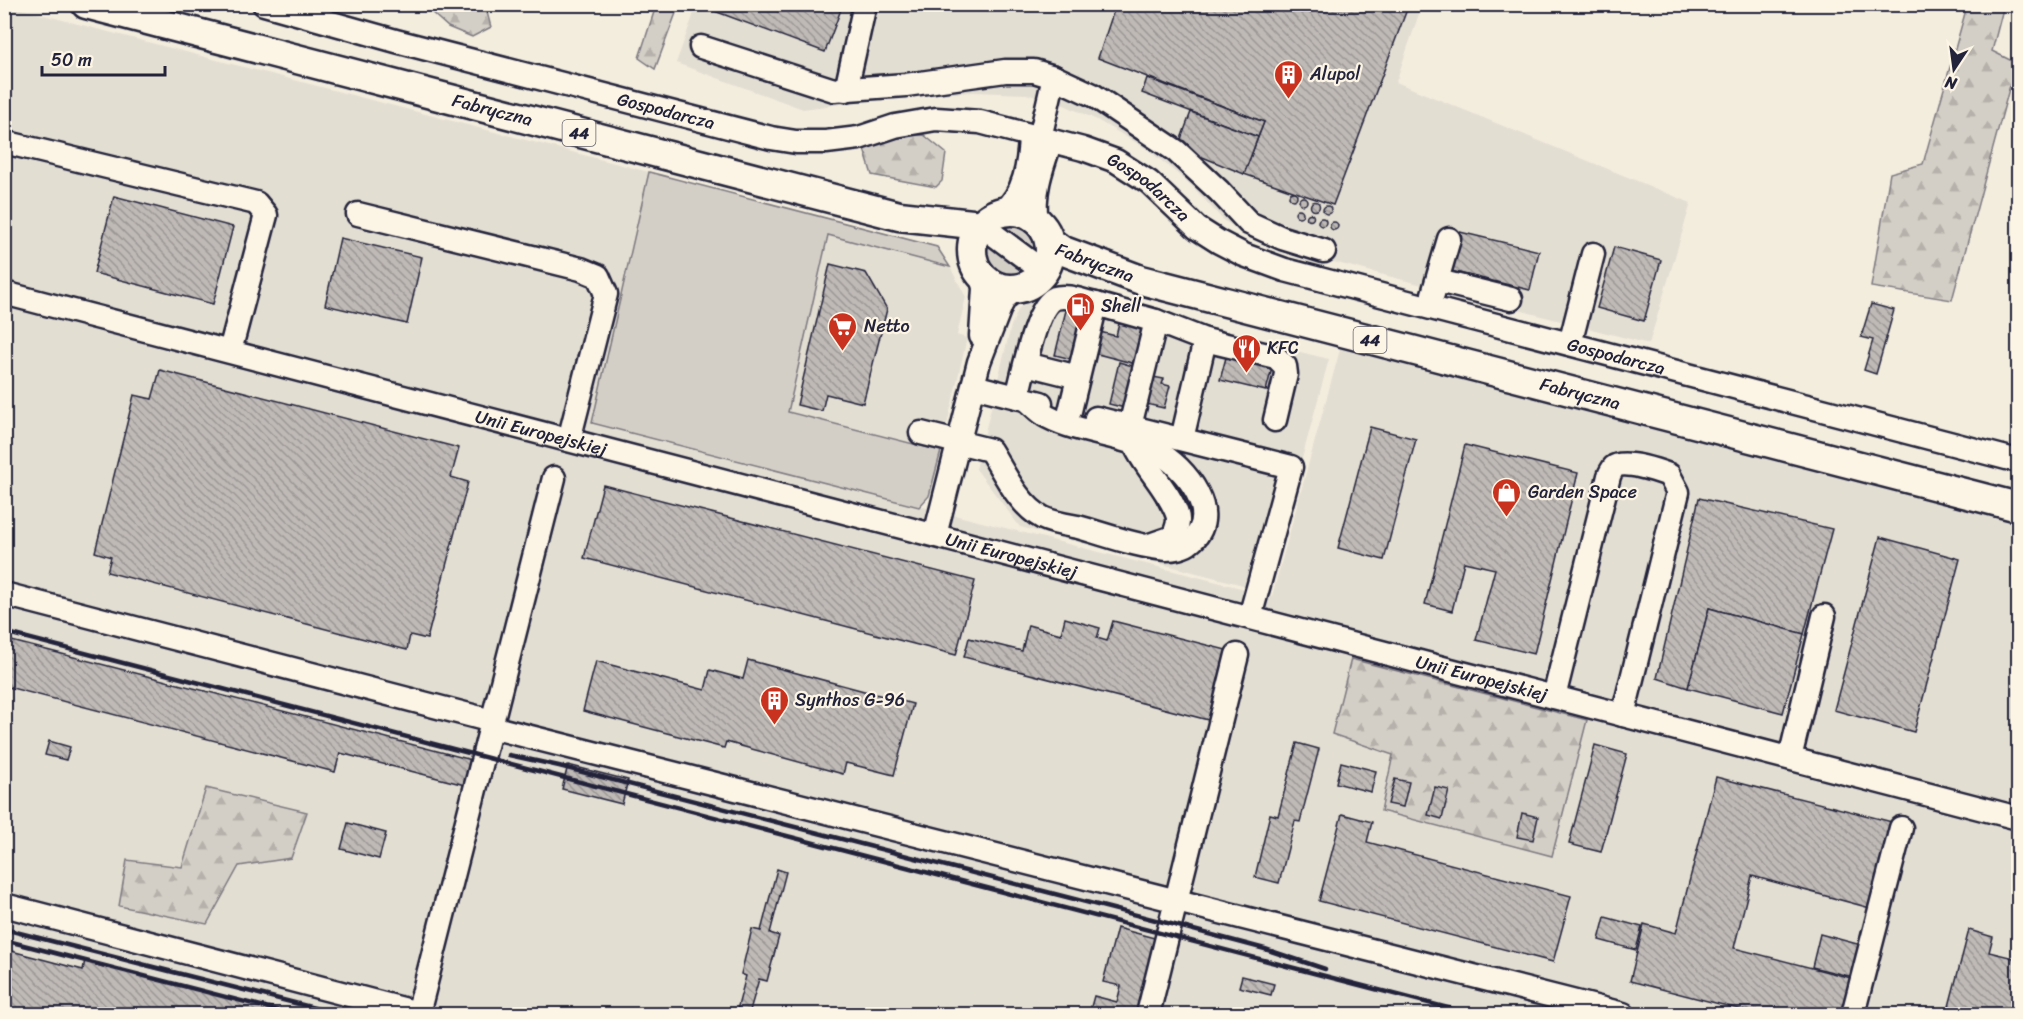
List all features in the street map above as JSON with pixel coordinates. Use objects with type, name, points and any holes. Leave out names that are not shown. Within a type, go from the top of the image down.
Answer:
[{"type":"main road","name":"Fabryczna","points":[[86,4],[898,216],[984,241]]},
{"type":"main road","name":"44","points":[[1043,231],[1020,212],[984,241],[997,286],[1016,289],[1030,284],[1044,272]]},
{"type":"main road","name":"Fabryczna","points":[[1043,231],[1061,250],[1141,280]]},
{"type":"main road","points":[[1043,231],[1050,259],[1044,272]]},
{"type":"main road","name":"Fabryczna","points":[[1044,272],[1074,270],[1141,280],[2019,507]]},
{"type":"street","name":"Gospodarcza","points":[[264,4],[408,44],[771,138],[796,142],[826,142],[859,138],[895,126],[936,119],[980,122],[1083,149],[1116,161],[1149,182],[1197,228],[1244,255],[1285,270],[2019,461]]},
{"type":"street","points":[[846,90],[865,4]]},
{"type":"street","points":[[701,47],[834,90],[906,85],[1005,71],[1034,71],[1054,77],[1093,95],[1176,152],[1250,223],[1282,238],[1324,251]]},
{"type":"street","points":[[1043,231],[1035,197],[1042,166],[1041,138],[1054,77]]},
{"type":"street","points":[[979,362],[984,300],[984,241],[1019,194],[1030,152],[1041,138]]},
{"type":"street","points":[[4,142],[256,203],[266,215],[230,351]]},
{"type":"street","points":[[358,214],[581,269],[598,276],[606,294],[569,440]]},
{"type":"street","points":[[1430,307],[1449,239]]},
{"type":"street","points":[[984,241],[1044,272]]},
{"type":"street","points":[[1570,344],[1593,254]]},
{"type":"street","points":[[1438,281],[1510,299]]},
{"type":"street","points":[[935,535],[979,362],[1001,305],[1005,298],[1016,289]]},
{"type":"street","name":"Unii Europejskiej","points":[[4,293],[2019,818]]},
{"type":"street","points":[[1022,398],[1026,364],[1038,318],[1050,301],[1056,297],[1066,297],[1156,321],[1205,340],[1276,357],[1285,366],[1286,374],[1275,420]]},
{"type":"street","points":[[1070,411],[1096,304]]},
{"type":"street","points":[[1131,435],[1156,321]]},
{"type":"street","points":[[1182,439],[1205,340]]},
{"type":"street","points":[[1026,364],[1078,377]]},
{"type":"street","points":[[921,433],[990,450],[1017,493],[1043,518],[1148,546],[1170,549],[1188,544],[1197,534],[1202,524],[1204,511],[1201,500],[1182,471],[1158,452],[1131,435],[1070,411],[973,386]]},
{"type":"street","points":[[1022,398],[1046,416],[1065,424],[1131,435],[1182,439],[1290,467],[1250,617]]},
{"type":"street","points":[[1554,697],[1609,476],[1614,467],[1622,464],[1658,471],[1669,475],[1678,492],[1623,715]]},
{"type":"street","points":[[4,905],[419,1014],[554,478]]},
{"type":"street","points":[[4,594],[492,724],[1177,902],[1623,1014]]},
{"type":"street","points":[[1790,758],[1824,616]]},
{"type":"street","points":[[1148,1014],[1237,655]]},
{"type":"street","points":[[1853,1014],[1901,828]]},
{"type":"shaded area","points":[[5,5],[649,172],[593,423],[1272,596],[1341,346],[2018,524],[2018,1014],[5,1014]]},
{"type":"shaded area","points":[[697,5],[1422,5],[1396,82],[1691,203],[1649,344],[1268,245],[1224,221],[1191,185],[1147,149],[1097,120],[1064,105],[1026,94],[974,92],[903,96],[803,109],[676,63]]},
{"type":"shaded area","points":[[828,235],[950,267],[966,297],[957,335],[967,338],[941,451],[788,412]]},
{"type":"shaded area","points":[[1054,286],[1087,292],[1173,315],[1207,329],[1329,359],[1266,591],[1020,527],[976,469],[1011,326],[1019,308]]},
{"type":"green space","points":[[432,4],[485,5],[491,27],[472,37],[448,27],[430,11]]},
{"type":"green space","points":[[651,5],[679,5],[655,69],[639,58],[654,12]]},
{"type":"green space","points":[[1964,5],[2004,5],[1992,51],[2016,63],[1952,300],[1871,287],[1890,173],[1923,164],[1967,6]]},
{"type":"green space","points":[[924,135],[946,153],[942,181],[936,187],[872,175],[864,149],[882,137]]},
{"type":"green space","points":[[649,172],[937,247],[950,267],[828,235],[788,412],[941,451],[929,496],[919,507],[592,423]]},
{"type":"green space","points":[[1008,223],[1026,229],[1034,236],[1038,254],[998,226]]},
{"type":"green space","points":[[986,240],[1029,270],[1011,275],[995,272],[985,259]]},
{"type":"green space","points":[[1351,659],[1587,720],[1552,856],[1381,811],[1393,755],[1332,734]]},
{"type":"green space","points":[[206,788],[307,812],[291,858],[239,866],[207,924],[119,906],[127,860],[182,867]]},
{"type":"building","points":[[702,4],[843,4],[825,52],[701,6]]},
{"type":"building","name":"Alupol","points":[[1116,4],[1409,4],[1333,205],[1244,174],[1264,122],[1098,58]]},
{"type":"building","points":[[1147,78],[1264,122],[1258,137],[1142,93]]},
{"type":"building","points":[[1191,112],[1258,137],[1244,174],[1178,147]]},
{"type":"building","points":[[1293,192],[1297,196],[1293,200],[1289,196]]},
{"type":"building","points":[[114,196],[233,227],[213,304],[94,273]]},
{"type":"building","points":[[1303,197],[1307,201],[1303,205],[1299,201]]},
{"type":"building","points":[[1315,201],[1320,206],[1315,211],[1310,206]]},
{"type":"building","points":[[1327,206],[1331,210],[1327,214],[1323,210]]},
{"type":"building","points":[[1299,209],[1303,213],[1299,217],[1295,213]]},
{"type":"building","points":[[1310,214],[1313,217],[1310,220],[1307,217]]},
{"type":"building","points":[[1322,218],[1326,222],[1322,226],[1318,222]]},
{"type":"building","points":[[1334,222],[1338,226],[1334,230],[1330,226]]},
{"type":"building","points":[[1460,232],[1539,251],[1530,290],[1451,271]]},
{"type":"building","points":[[340,238],[422,257],[407,324],[325,305]]},
{"type":"building","points":[[1614,247],[1661,260],[1644,321],[1597,308]]},
{"type":"building","name":"Netto","points":[[830,264],[866,273],[887,309],[863,403],[826,394],[822,411],[797,405]]},
{"type":"building","name":"Shell","points":[[1068,302],[1090,307],[1084,328],[1116,336],[1121,315],[1146,321],[1136,364],[1078,349],[1076,360],[1055,355]]},
{"type":"building","points":[[1871,304],[1894,310],[1876,374],[1864,370],[1873,340],[1861,337]]},
{"type":"building","name":"KFC","points":[[1228,350],[1261,358],[1259,365],[1272,368],[1266,391],[1220,380]]},
{"type":"building","points":[[1119,362],[1136,367],[1125,408],[1109,404]]},
{"type":"building","points":[[160,370],[459,448],[451,477],[468,482],[427,639],[410,635],[407,650],[107,572],[111,557],[95,552],[134,395],[152,399]]},
{"type":"building","points":[[1153,377],[1164,379],[1162,384],[1170,386],[1164,408],[1146,404]]},
{"type":"building","points":[[1370,427],[1416,439],[1384,560],[1338,548]]},
{"type":"building","name":"Garden Space","points":[[1465,445],[1578,473],[1534,654],[1476,640],[1495,569],[1464,562],[1452,611],[1425,604]]},
{"type":"building","points":[[1183,480],[1193,498],[1160,509],[1151,491]]},
{"type":"building","points":[[603,485],[975,581],[956,655],[584,558]]},
{"type":"building","points":[[1699,498],[1832,529],[1804,634],[1709,608],[1688,688],[1657,678]]},
{"type":"building","points":[[1880,537],[1960,559],[1914,732],[1834,710]]},
{"type":"building","points":[[1709,608],[1804,634],[1783,713],[1688,688]]},
{"type":"building","points":[[1065,618],[1100,628],[1097,638],[1107,641],[1113,621],[1234,652],[1216,722],[964,657],[969,638],[1022,651],[1028,625],[1061,634]]},
{"type":"building","points":[[4,639],[472,760],[465,785],[340,753],[335,772],[4,686]]},
{"type":"building","name":"Synthos G-96","points":[[748,660],[913,704],[894,775],[846,763],[843,774],[726,742],[724,748],[583,711],[596,661],[705,690],[710,670],[743,679]]},
{"type":"building","points":[[49,741],[70,747],[66,760],[45,755]]},
{"type":"building","points":[[1297,743],[1319,749],[1300,822],[1295,821],[1279,883],[1255,877],[1270,814],[1278,816]]},
{"type":"building","points":[[1595,745],[1627,754],[1601,852],[1569,844]]},
{"type":"building","points":[[1341,762],[1376,771],[1371,792],[1336,783]]},
{"type":"building","points":[[568,765],[628,780],[622,804],[562,789]]},
{"type":"building","points":[[1716,777],[1896,823],[1874,909],[1752,876],[1734,948],[1855,979],[1846,1014],[1758,1014],[1630,981],[1644,924],[1676,933]]},
{"type":"building","points":[[1395,779],[1409,782],[1403,807],[1388,804]]},
{"type":"building","points":[[1435,787],[1449,790],[1442,819],[1428,815]]},
{"type":"building","points":[[1522,813],[1538,817],[1533,840],[1517,837]]},
{"type":"building","points":[[1342,814],[1372,822],[1367,842],[1571,896],[1553,962],[1319,901]]},
{"type":"building","points":[[348,823],[386,833],[379,859],[341,849]]},
{"type":"building","points":[[777,869],[786,872],[770,933],[779,936],[767,981],[759,979],[749,1014],[736,1014],[746,976],[741,974],[752,929],[761,931]]},
{"type":"building","points":[[1605,917],[1642,927],[1636,950],[1599,940]]},
{"type":"building","points":[[1117,928],[1158,939],[1138,1014],[1089,1014],[1094,996],[1117,1002],[1121,986],[1103,982]]},
{"type":"building","points":[[1969,930],[1993,937],[1989,952],[2018,959],[2018,1014],[1947,1014]]},
{"type":"building","points":[[1820,934],[1861,945],[1853,977],[1812,967]]},
{"type":"building","points":[[4,949],[83,970],[85,960],[293,1014],[4,1014]]},
{"type":"building","points":[[1242,976],[1274,984],[1271,995],[1239,987]]},
{"type":"railway","points":[[4,632],[1471,1014]]},
{"type":"railway","points":[[509,755],[1171,924],[1265,949],[1325,969]]},
{"type":"railway","points":[[4,929],[338,1014]]},
{"type":"railway","points":[[4,940],[292,1014]]},
{"type":"place","name":"Alupol","points":[[1289,100]]},
{"type":"place","name":"Shell","points":[[1080,332]]},
{"type":"place","name":"Netto","points":[[843,352]]},
{"type":"place","name":"KFC","points":[[1246,374]]},
{"type":"place","name":"Garden Space","points":[[1507,518]]},
{"type":"place","name":"Synthos G-96","points":[[774,726]]}]
